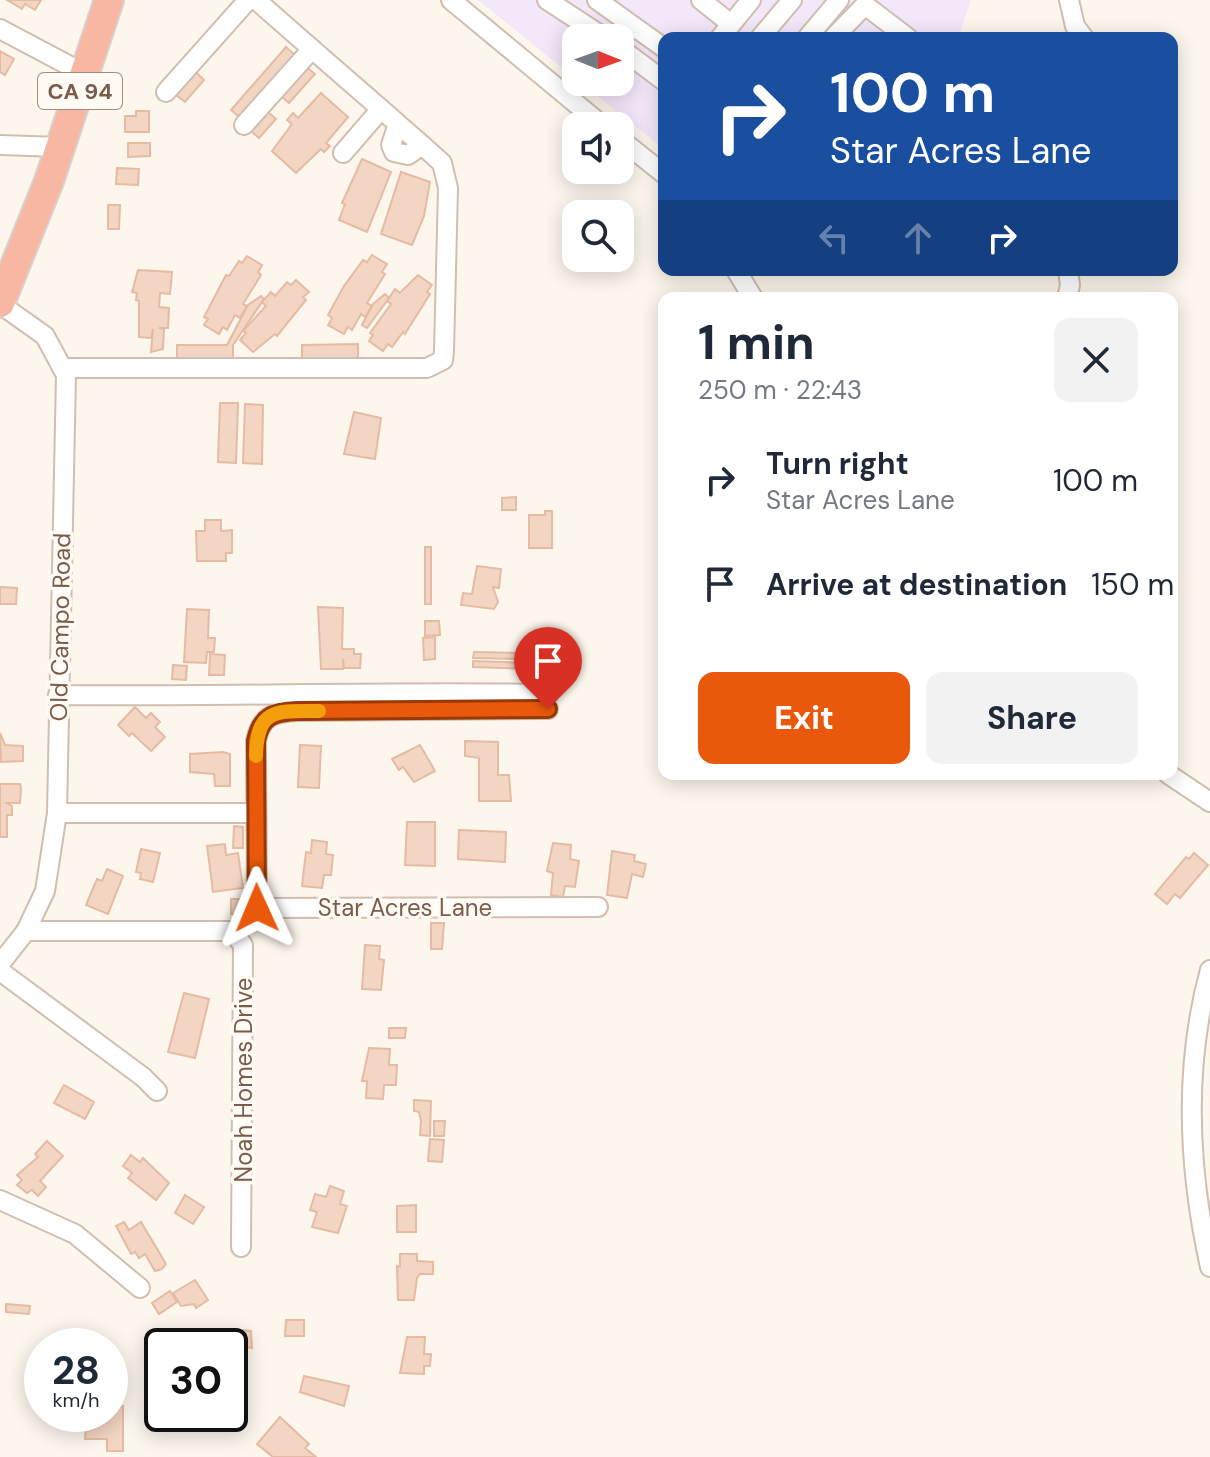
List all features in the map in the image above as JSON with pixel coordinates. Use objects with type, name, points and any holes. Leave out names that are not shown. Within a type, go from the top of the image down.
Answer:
[{"type":"highway","name":"CA 94","points":[[0,304],[60,147],[109,0]]},
{"type":"street","points":[[166,92],[248,0]]},
{"type":"street","points":[[62,368],[427,368],[443,360],[448,188],[442,163],[422,145],[408,155],[394,152],[391,145],[398,124],[256,0]]},
{"type":"street","points":[[451,0],[586,112]]},
{"type":"street","points":[[547,0],[584,24]]},
{"type":"street","points":[[597,0],[658,44]]},
{"type":"street","points":[[701,0],[726,31],[751,0]]},
{"type":"street","points":[[765,32],[792,0]]},
{"type":"street","points":[[812,32],[839,0]]},
{"type":"street","points":[[1069,0],[1075,26],[1080,32]]},
{"type":"street","points":[[839,32],[865,5],[894,32]]},
{"type":"street","points":[[0,29],[85,74]]},
{"type":"street","points":[[244,125],[312,49]]},
{"type":"street","points":[[634,58],[658,76]]},
{"type":"street","points":[[343,153],[381,109]]},
{"type":"street","points":[[0,145],[60,147]]},
{"type":"street","points":[[634,150],[658,169]]},
{"type":"street","name":"Old Campo Road","points":[[0,304],[45,336],[66,375],[57,813],[45,891],[26,931],[0,964]]},
{"type":"street","name":"Star Acres Lane","points":[[58,695],[206,696],[419,691],[548,701],[279,711],[259,724],[255,813],[257,908],[598,907]]},
{"type":"street","points":[[1177,780],[1210,802]]},
{"type":"street","points":[[57,813],[255,813]]},
{"type":"street","name":"Noah Homes Drive","points":[[26,931],[232,931],[243,945],[241,1247]]},
{"type":"street","points":[[1210,970],[1198,1012],[1191,1091],[1191,1162],[1210,1267]]},
{"type":"street","points":[[0,971],[143,1077],[157,1091]]},
{"type":"street","points":[[0,1200],[75,1234],[140,1288]]},
{"type":"shaded area","points":[[478,0],[971,0],[960,32],[658,32],[658,144],[634,125],[634,112],[618,112],[598,96],[634,96],[634,24],[562,24],[562,68]]},
{"type":"building","points":[[7,0],[41,0],[35,10],[25,4],[22,9]]},
{"type":"building","points":[[286,47],[295,55],[240,118],[231,110]]},
{"type":"building","points":[[0,51],[14,59],[5,75],[0,72]]},
{"type":"building","points":[[306,67],[315,74],[289,103],[281,96]]},
{"type":"building","points":[[196,72],[204,80],[185,102],[176,95]]},
{"type":"building","points":[[321,93],[348,117],[326,143],[330,146],[324,152],[321,149],[296,173],[272,151],[292,124],[287,120],[293,113],[298,118]]},
{"type":"building","points":[[136,111],[149,111],[149,132],[125,132],[125,116],[136,116]]},
{"type":"building","points":[[267,111],[276,119],[259,138],[250,130]]},
{"type":"building","points":[[128,143],[150,143],[150,156],[128,157]]},
{"type":"building","points":[[362,159],[391,172],[367,232],[339,220],[345,204],[342,203]]},
{"type":"building","points":[[117,168],[139,169],[138,185],[116,184]]},
{"type":"building","points":[[401,172],[430,182],[424,216],[412,245],[381,234]]},
{"type":"building","points":[[108,205],[120,205],[119,229],[108,229]]},
{"type":"building","points":[[372,255],[387,264],[382,272],[385,274],[367,303],[372,306],[365,317],[361,314],[352,330],[348,327],[344,334],[328,325],[332,318],[328,315],[363,260],[367,262]]},
{"type":"building","points":[[247,256],[262,265],[258,272],[261,275],[243,304],[247,306],[240,318],[235,315],[227,330],[223,327],[219,334],[204,325],[208,319],[204,317],[226,275],[229,276],[239,261],[242,263]]},
{"type":"building","points":[[138,270],[172,272],[170,294],[160,293],[159,307],[169,308],[168,328],[159,328],[164,329],[163,349],[151,352],[153,329],[151,338],[139,337],[139,301],[136,300],[137,293],[132,292]]},
{"type":"building","points":[[418,275],[432,285],[427,292],[430,294],[405,334],[403,332],[392,347],[388,344],[383,351],[369,341],[373,335],[370,333],[391,304],[387,301],[395,289],[400,293]]},
{"type":"building","points":[[296,280],[309,292],[303,297],[306,300],[277,336],[275,334],[253,352],[240,340],[246,333],[243,331],[266,306],[262,302],[271,292],[275,296],[287,282],[291,285]]},
{"type":"building","points":[[385,294],[389,298],[367,328],[362,325],[373,304]]},
{"type":"building","points":[[261,296],[264,299],[233,345],[233,360],[177,359],[177,345],[227,345],[248,305]]},
{"type":"building","points":[[358,344],[358,358],[302,359],[302,345]]},
{"type":"building","points":[[220,403],[238,403],[236,463],[218,462]]},
{"type":"building","points":[[245,404],[263,405],[262,464],[243,463]]},
{"type":"building","points":[[354,412],[381,418],[375,459],[344,454]]},
{"type":"building","points":[[516,497],[516,510],[502,510],[502,498]]},
{"type":"building","points":[[545,511],[552,511],[552,548],[529,548],[529,515],[545,515]]},
{"type":"building","points":[[205,520],[221,520],[221,531],[232,530],[232,553],[226,553],[226,561],[197,561],[196,531],[205,531]]},
{"type":"building","points":[[425,547],[431,547],[431,604],[425,604]]},
{"type":"building","points":[[477,566],[501,569],[499,588],[493,587],[498,602],[494,609],[461,605],[463,593],[472,594]]},
{"type":"building","points":[[0,587],[17,588],[16,604],[0,604]]},
{"type":"building","points":[[318,607],[343,608],[342,649],[354,649],[354,654],[361,654],[360,668],[344,668],[343,659],[343,669],[321,669]]},
{"type":"building","points":[[187,609],[209,610],[208,638],[215,638],[214,652],[207,652],[206,663],[184,662]]},
{"type":"building","points":[[425,621],[439,621],[440,635],[425,636]]},
{"type":"building","points":[[435,637],[435,659],[424,660],[423,638]]},
{"type":"building","points":[[557,646],[570,647],[569,660],[555,659]]},
{"type":"building","points":[[474,652],[516,653],[516,659],[473,658]]},
{"type":"building","points":[[210,654],[225,655],[224,675],[209,675]]},
{"type":"building","points":[[548,659],[561,660],[560,680],[546,679]]},
{"type":"building","points":[[473,661],[530,663],[529,669],[473,667]]},
{"type":"building","points":[[173,665],[187,666],[186,680],[172,679]]},
{"type":"building","points":[[135,707],[146,718],[151,713],[160,722],[155,727],[165,737],[151,751],[118,725]]},
{"type":"building","points":[[0,733],[5,745],[23,746],[23,761],[1,762]]},
{"type":"building","points":[[465,741],[498,742],[498,775],[509,775],[511,801],[479,801],[479,758],[465,756]]},
{"type":"building","points":[[300,745],[321,746],[319,788],[298,787]]},
{"type":"building","points":[[420,745],[435,771],[414,782],[403,767],[399,770],[392,759]]},
{"type":"building","points":[[190,754],[230,754],[230,786],[215,786],[214,774],[190,772]]},
{"type":"building","points":[[0,784],[20,784],[21,789],[20,803],[7,803],[12,806],[12,815],[7,815],[7,837],[0,837]]},
{"type":"building","points":[[407,822],[435,822],[435,866],[405,865]]},
{"type":"building","points":[[234,826],[243,827],[243,848],[233,848]]},
{"type":"building","points":[[459,830],[506,832],[505,862],[458,859]]},
{"type":"building","points":[[312,840],[327,842],[326,854],[333,855],[331,875],[324,875],[322,888],[302,886],[306,852],[311,853]]},
{"type":"building","points":[[553,843],[571,845],[570,859],[579,861],[575,887],[565,886],[563,897],[551,895],[553,873],[547,871]]},
{"type":"building","points":[[225,844],[226,855],[238,853],[243,888],[213,892],[207,846]]},
{"type":"building","points":[[141,849],[160,853],[153,882],[140,879],[141,873],[136,872]]},
{"type":"building","points":[[612,851],[635,855],[634,861],[646,864],[643,877],[632,874],[627,898],[607,895]]},
{"type":"building","points":[[1194,853],[1208,865],[1180,898],[1175,894],[1167,904],[1155,894],[1186,857],[1189,859]]},
{"type":"building","points":[[107,869],[123,876],[108,914],[86,905],[97,879],[102,881]]},
{"type":"building","points":[[231,899],[242,899],[242,914],[231,914]]},
{"type":"building","points":[[431,923],[444,923],[442,949],[431,949]]},
{"type":"building","points":[[365,945],[380,946],[379,959],[384,960],[381,990],[362,989]]},
{"type":"building","points":[[184,993],[209,999],[195,1058],[168,1052]]},
{"type":"building","points":[[389,1028],[406,1028],[405,1038],[389,1038]]},
{"type":"building","points":[[369,1048],[390,1049],[389,1065],[397,1065],[396,1085],[384,1085],[383,1099],[366,1098],[367,1081],[362,1081]]},
{"type":"building","points":[[64,1085],[94,1102],[85,1119],[54,1103]]},
{"type":"building","points":[[414,1100],[431,1101],[430,1136],[420,1135],[421,1121],[419,1112],[414,1111]]},
{"type":"building","points":[[434,1121],[445,1121],[444,1136],[434,1136]]},
{"type":"building","points":[[430,1139],[444,1140],[442,1162],[428,1161]]},
{"type":"building","points":[[47,1141],[63,1156],[40,1181],[46,1187],[38,1196],[32,1190],[27,1193],[17,1185],[22,1180],[17,1175],[38,1157],[35,1154]]},
{"type":"building","points":[[131,1155],[140,1162],[143,1158],[169,1183],[156,1200],[128,1178],[132,1173],[123,1166]]},
{"type":"building","points":[[330,1186],[344,1191],[340,1204],[347,1206],[338,1233],[312,1227],[317,1212],[310,1210],[315,1194],[326,1197]]},
{"type":"building","points":[[185,1195],[204,1207],[193,1224],[175,1213]]},
{"type":"building","points":[[416,1205],[416,1232],[397,1232],[397,1206]]},
{"type":"building","points":[[124,1222],[129,1230],[141,1222],[166,1264],[162,1269],[155,1271],[145,1254],[139,1258],[135,1252],[131,1254],[116,1226]]},
{"type":"building","points":[[400,1254],[417,1254],[417,1261],[433,1262],[433,1274],[420,1274],[417,1278],[414,1300],[398,1300],[397,1266],[400,1267]]},
{"type":"building","points":[[195,1280],[208,1300],[196,1308],[194,1304],[181,1306],[173,1293]]},
{"type":"building","points":[[170,1291],[177,1302],[159,1314],[152,1303]]},
{"type":"building","points":[[6,1304],[30,1306],[29,1314],[6,1312]]},
{"type":"building","points":[[286,1320],[304,1320],[304,1336],[285,1336]]},
{"type":"building","points":[[248,1331],[251,1331],[252,1348],[248,1347]]},
{"type":"building","points":[[407,1337],[425,1337],[424,1354],[431,1354],[430,1366],[424,1366],[424,1374],[400,1373]]},
{"type":"building","points":[[304,1376],[349,1386],[344,1406],[300,1392]]},
{"type":"building","points":[[280,1417],[309,1444],[305,1448],[316,1457],[273,1457],[257,1444]]},
{"type":"building","points":[[86,1432],[123,1432],[123,1451],[107,1451],[107,1439],[85,1439]]},
{"type":"slow traffic","points":[[256,756],[259,724],[265,717],[279,711],[319,711]]},
{"type":"route","points":[[257,908],[256,741],[259,724],[265,717],[279,711],[548,709]]}]
